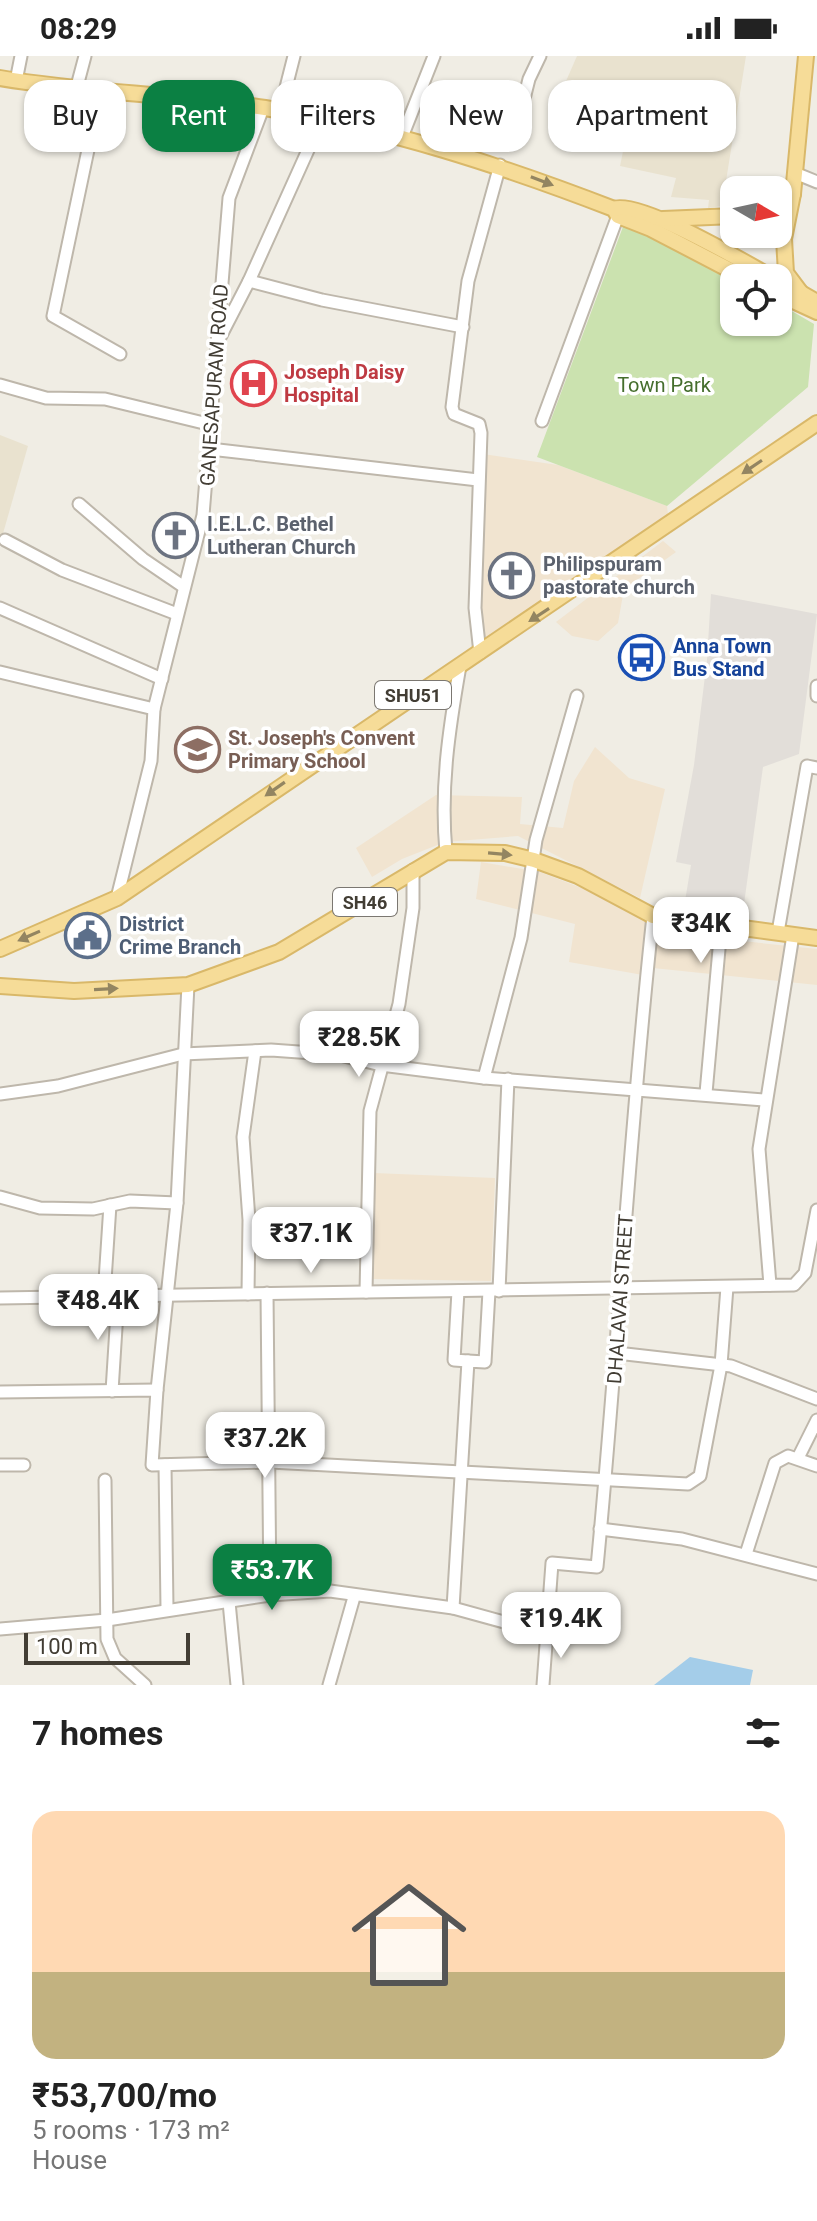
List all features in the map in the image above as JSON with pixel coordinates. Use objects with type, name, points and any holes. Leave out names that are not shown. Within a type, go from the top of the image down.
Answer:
[{"type":"main road","points":[[801,293],[786,273],[784,255],[806,56]]},
{"type":"main road","points":[[0,78],[24,82]]},
{"type":"main road","points":[[126,95],[271,109]]},
{"type":"main road","points":[[404,138],[500,165],[618,210],[720,265]]},
{"type":"main road","points":[[618,210],[660,218],[720,216]]},
{"type":"main road","points":[[660,218],[747,264]]},
{"type":"main road","points":[[792,288],[817,302]]},
{"type":"main road","points":[[792,300],[817,312]]},
{"type":"main road","name":"SHU51","points":[[0,949],[117,898],[817,423]]},
{"type":"main road","name":"SH46","points":[[0,986],[74,991],[188,985],[279,952],[446,852],[505,853],[534,860],[578,876],[653,916],[817,938]]},
{"type":"street","points":[[16,81],[21,56]]},
{"type":"street","points":[[79,80],[85,56]]},
{"type":"street","points":[[288,80],[294,56]]},
{"type":"street","points":[[404,132],[434,56]]},
{"type":"street","points":[[529,80],[540,56]]},
{"type":"street","name":"GANESAPURAM ROAD","points":[[117,898],[151,761],[154,709],[203,515],[212,425],[214,349],[229,198],[263,108]]},
{"type":"street","points":[[88,152],[53,316],[120,354]]},
{"type":"street","points":[[214,349],[249,281],[307,152]]},
{"type":"street","points":[[480,653],[475,608],[479,424],[453,411],[468,281],[500,165]]},
{"type":"street","points":[[795,173],[817,182]]},
{"type":"street","points":[[542,421],[618,210]]},
{"type":"street","points":[[249,281],[322,300],[463,327]]},
{"type":"street","points":[[0,385],[46,398],[105,399],[212,425]]},
{"type":"street","points":[[210,449],[478,480]]},
{"type":"street","points":[[79,504],[143,559],[184,587]]},
{"type":"street","points":[[5,540],[62,570],[177,614]]},
{"type":"street","points":[[0,608],[162,679]]},
{"type":"street","points":[[446,852],[442,809],[444,763],[460,666]]},
{"type":"street","points":[[0,672],[154,709]]},
{"type":"street","points":[[817,686],[817,696]]},
{"type":"street","points":[[484,1078],[521,938],[536,840],[577,696]]},
{"type":"street","points":[[770,1285],[759,1149],[807,766],[817,768]]},
{"type":"street","points":[[366,1292],[370,1111],[399,1004],[408,953],[413,870]]},
{"type":"street","name":"DHALAVAI STREET","points":[[544,1633],[552,1563],[597,1567],[622,1290],[634,1088],[653,916]]},
{"type":"street","points":[[706,1093],[721,927]]},
{"type":"street","points":[[188,985],[177,1203],[152,1465],[270,1462],[688,1484],[696,1481],[721,1365],[727,1287]]},
{"type":"street","points":[[0,1094],[58,1086],[183,1054],[255,1051],[340,1055],[381,1065],[484,1078],[706,1093],[764,1100]]},
{"type":"street","points":[[248,1294],[249,1220],[243,1137],[255,1051]]},
{"type":"street","points":[[458,1291],[454,1360],[485,1362],[494,1291],[508,1079]]},
{"type":"street","points":[[0,1197],[40,1208],[93,1209],[130,1201],[177,1203]]},
{"type":"street","points":[[104,1296],[110,1205]]},
{"type":"street","points":[[0,1298],[794,1285],[804,1278],[817,1210]]},
{"type":"street","points":[[267,1293],[270,1595]]},
{"type":"street","points":[[112,1391],[118,1296]]},
{"type":"street","points":[[617,1353],[721,1365],[816,1396]]},
{"type":"street","points":[[453,1608],[468,1361]]},
{"type":"street","points":[[0,1392],[157,1390]]},
{"type":"street","points":[[798,1458],[817,1420]]},
{"type":"street","points":[[746,1554],[775,1463],[788,1456],[817,1466]]},
{"type":"street","points":[[0,1465],[24,1465]]},
{"type":"street","points":[[165,1465],[167,1608]]},
{"type":"street","points":[[105,1480],[107,1639],[115,1658],[145,1685]]},
{"type":"street","points":[[600,1529],[668,1537],[817,1574]]},
{"type":"street","points":[[0,1629],[107,1620],[167,1608],[330,1591],[354,1597],[453,1608],[544,1633],[543,1685]]},
{"type":"street","points":[[329,1685],[354,1597]]},
{"type":"street","points":[[229,1602],[237,1685]]},
{"type":"shaded area","points":[[577,56],[746,56],[736,118],[736,80],[566,80]]},
{"type":"shaded area","points":[[623,152],[731,152],[727,176],[720,176],[720,206],[708,208],[709,200],[671,197],[676,178],[620,166]]},
{"type":"shaded area","points":[[0,435],[28,446],[0,544]]},
{"type":"shaded area","points":[[483,454],[558,465],[667,506],[668,515],[631,546],[485,640],[477,608],[484,533]]},
{"type":"shaded area","points":[[663,541],[676,552],[624,589],[618,623],[598,641],[572,636],[556,622]]},
{"type":"shaded area","points":[[711,594],[817,614],[799,754],[763,767],[743,911],[685,901],[691,865],[676,862],[694,765],[707,660]]},
{"type":"shaded area","points":[[595,747],[629,778],[665,789],[640,898],[518,836],[445,842],[402,859],[372,877],[356,848],[436,795],[522,797],[520,824],[563,828],[574,781]]},
{"type":"shaded area","points":[[481,862],[540,872],[592,892],[648,923],[643,975],[569,962],[575,924],[476,899]]},
{"type":"shaded area","points":[[657,932],[817,949],[817,985],[653,968]]},
{"type":"shaded area","points":[[374,1173],[495,1178],[491,1281],[372,1279]]},
{"type":"green space","name":"Town Park","points":[[624,224],[682,245],[720,269],[720,336],[792,336],[792,311],[814,324],[808,387],[667,506],[537,457]]},
{"type":"water","points":[[690,1657],[753,1670],[750,1685],[654,1685]]},
{"type":"place","name":"Joseph Daisy Hospital","points":[[253,384]]},
{"type":"place","name":"I.E.L.C. Bethel Lutheran Church","points":[[176,535]]},
{"type":"place","name":"Philipspuram pastorate church","points":[[512,576]]},
{"type":"place","name":"Anna Town Bus Stand","points":[[642,658]]},
{"type":"place","name":"St. Joseph's Convent Primary School","points":[[197,750]]},
{"type":"place","name":"District Crime Branch","points":[[88,935]]}]
